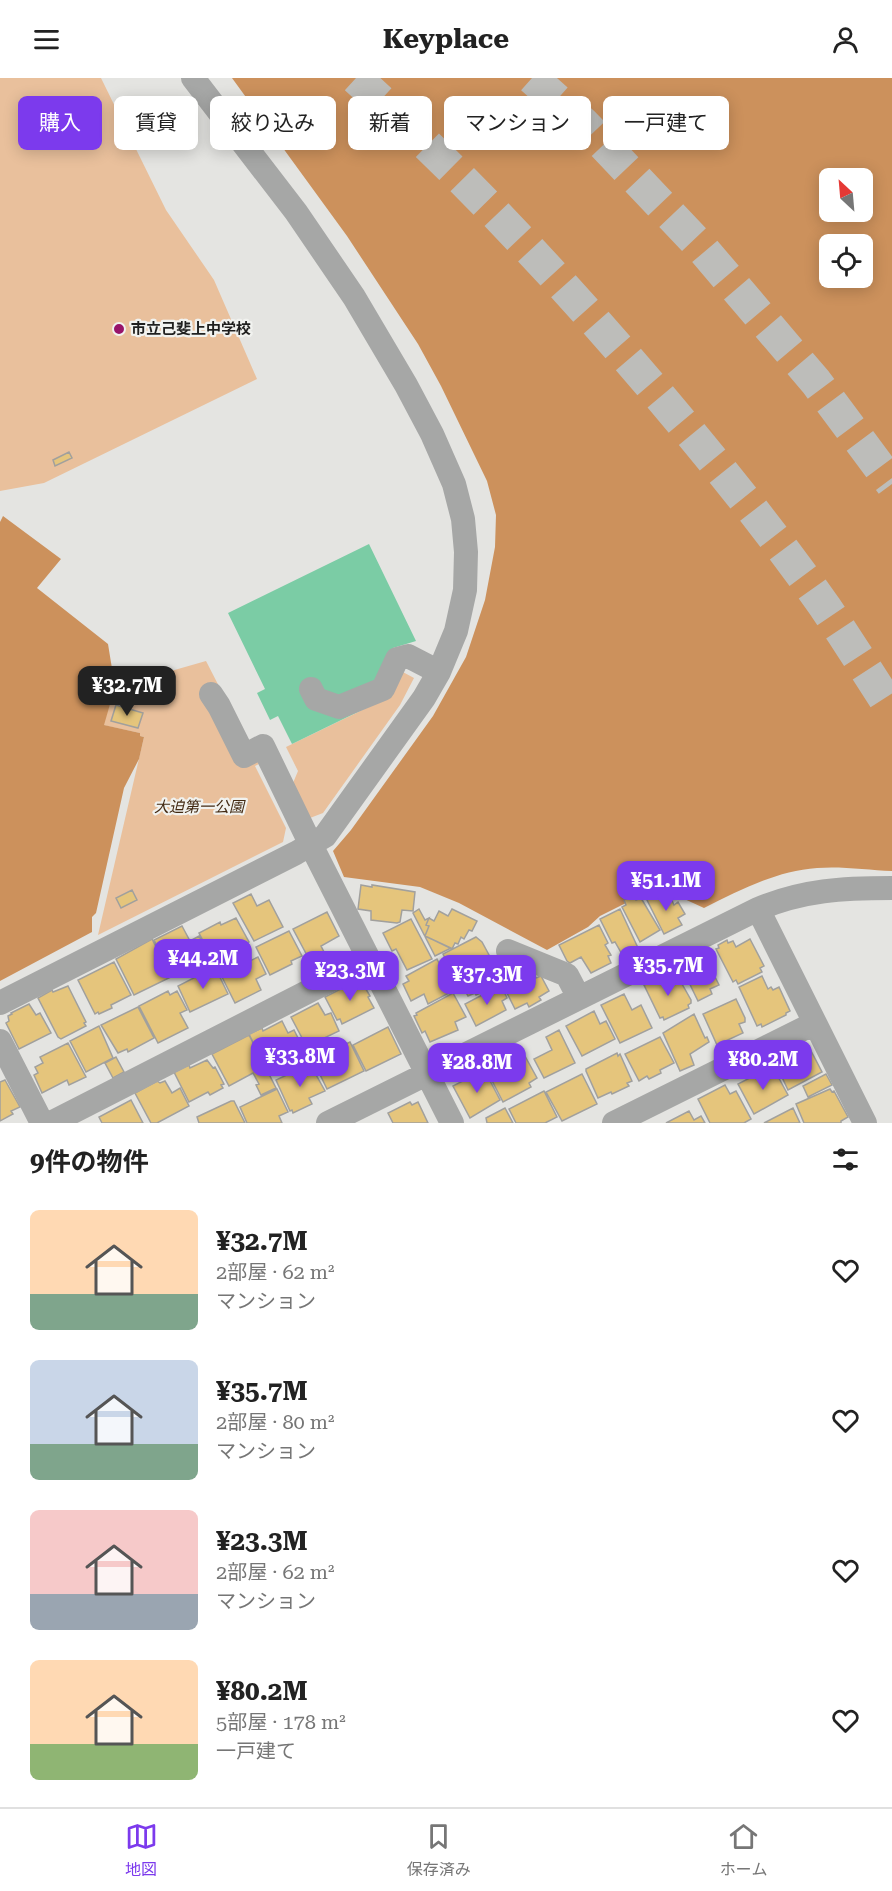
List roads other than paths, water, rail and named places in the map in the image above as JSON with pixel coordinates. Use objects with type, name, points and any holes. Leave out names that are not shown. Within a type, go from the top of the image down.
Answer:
[{"type":"street","points":[[0,1003],[325,836],[424,698],[448,652],[459,620],[466,573],[465,535],[460,502],[444,458],[406,385],[354,297],[296,213],[193,78]]},
{"type":"street","points":[[311,689],[316,699],[339,707],[383,688],[397,659],[408,656],[439,672]]},
{"type":"street","points":[[212,694],[244,756],[263,746],[452,1123]]},
{"type":"street","points":[[328,1123],[747,913],[783,898],[849,888],[892,888]]},
{"type":"street","points":[[747,913],[814,1023],[865,1123]]},
{"type":"street","points":[[508,951],[567,975],[579,998]]},
{"type":"street","points":[[51,1123],[370,960]]},
{"type":"street","points":[[614,1123],[814,1023]]},
{"type":"street","points":[[0,1041],[42,1123]]},
{"type":"tunnel","points":[[356,78],[474,191],[586,311],[657,393],[785,552],[825,607],[892,710]]},
{"type":"tunnel","points":[[532,78],[583,123],[701,247],[816,382],[892,484]]},
{"type":"place","name":"市立己斐上中学校","points":[[119,329]]},
{"type":"park label","name":"大迫第一公園","points":[[199,807]]}]
